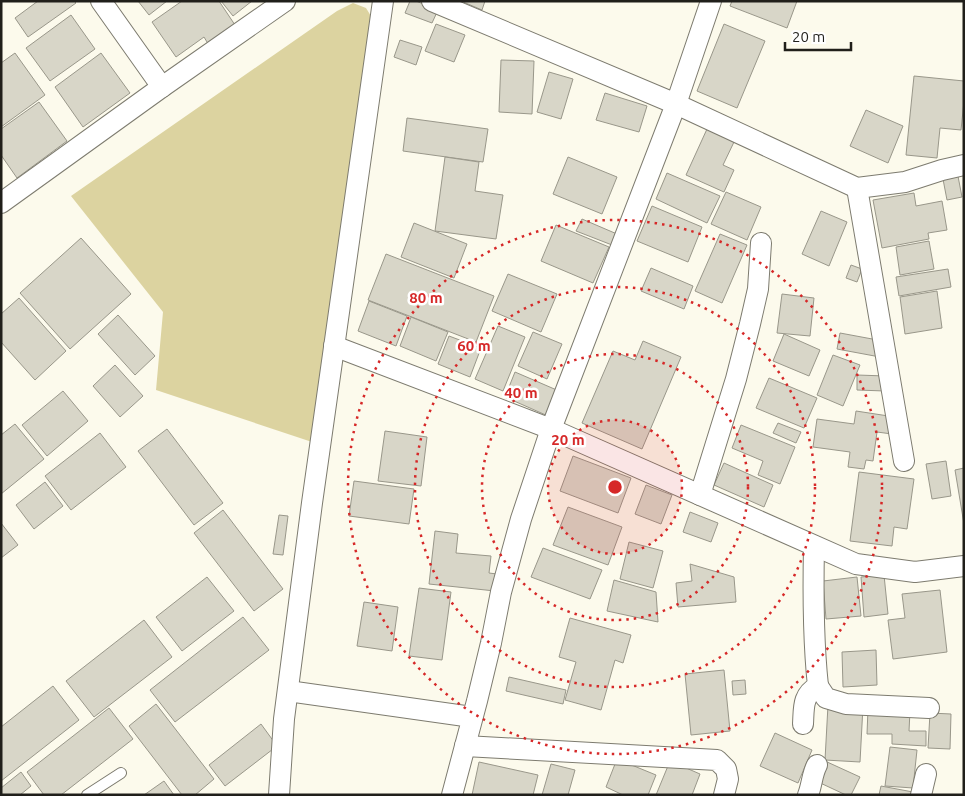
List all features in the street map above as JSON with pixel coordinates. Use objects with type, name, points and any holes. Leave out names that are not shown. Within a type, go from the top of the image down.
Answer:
[{"type":"street","points":[[101,1],[162,87]]},
{"type":"street","points":[[4,196],[285,1]]},
{"type":"street","points":[[279,795],[284,719],[312,503],[383,1]]},
{"type":"street","points":[[432,1],[676,104],[857,188],[905,182],[942,170],[964,166]]},
{"type":"street","points":[[452,795],[491,643],[501,592],[521,520],[551,429],[676,104],[711,1]]},
{"type":"street","points":[[857,188],[904,461]]},
{"type":"street","points":[[700,495],[736,378],[750,324],[758,289],[761,243]]},
{"type":"street","points":[[334,346],[551,429],[856,564],[915,572],[964,566]]},
{"type":"street","points":[[814,546],[813,592],[816,663],[818,686],[826,698],[846,704],[929,708]]},
{"type":"street","points":[[803,724],[806,700],[811,690],[818,686]]},
{"type":"street","points":[[288,691],[472,717]]},
{"type":"street","points":[[464,746],[717,760],[726,769],[728,779],[724,795]]},
{"type":"street","points":[[808,795],[817,765]]},
{"type":"street","points":[[921,795],[926,774]]},
{"type":"lane","points":[[87,795],[121,773]]},
{"type":"shaded area","points":[[353,3],[366,8],[374,21],[315,443],[156,390],[163,312],[71,196],[337,11]]},
{"type":"building","points":[[38,1],[74,1],[76,3],[28,37],[15,18]]},
{"type":"building","points":[[138,1],[167,1],[149,15]]},
{"type":"building","points":[[182,1],[219,1],[237,28],[210,47],[204,37],[176,57],[152,22]]},
{"type":"building","points":[[221,1],[252,1],[233,16]]},
{"type":"building","points":[[410,1],[416,1],[438,10],[432,23],[405,13]]},
{"type":"building","points":[[461,1],[485,1],[482,10]]},
{"type":"building","points":[[732,1],[797,1],[787,28],[730,6]]},
{"type":"building","points":[[71,15],[95,49],[50,81],[26,48]]},
{"type":"building","points":[[436,24],[465,35],[454,62],[425,51]]},
{"type":"building","points":[[724,24],[765,41],[737,108],[697,91]]},
{"type":"building","points":[[400,40],[422,47],[416,65],[394,57]]},
{"type":"building","points":[[15,53],[45,95],[1,127],[1,63]]},
{"type":"building","points":[[101,53],[130,93],[83,127],[55,87]]},
{"type":"building","points":[[501,60],[534,61],[532,114],[499,112]]},
{"type":"building","points":[[549,72],[573,79],[561,119],[537,112]]},
{"type":"building","points":[[914,76],[964,81],[961,130],[940,128],[937,158],[906,155]]},
{"type":"building","points":[[605,93],[647,106],[639,132],[596,120]]},
{"type":"building","points":[[39,102],[67,141],[17,178],[1,155],[1,129]]},
{"type":"building","points":[[866,110],[903,126],[888,163],[850,146]]},
{"type":"building","points":[[407,118],[488,129],[483,162],[403,151]]},
{"type":"building","points":[[707,129],[734,142],[723,165],[734,170],[724,192],[686,175]]},
{"type":"building","points":[[445,157],[479,162],[475,191],[503,195],[496,239],[435,231]]},
{"type":"building","points":[[568,157],[617,177],[602,214],[553,194]]},
{"type":"building","points":[[957,171],[962,197],[947,200],[942,174]]},
{"type":"building","points":[[667,173],[720,196],[707,223],[656,199]]},
{"type":"building","points":[[726,192],[761,207],[747,240],[711,224]]},
{"type":"building","points":[[914,193],[916,206],[942,201],[947,230],[928,233],[929,239],[882,248],[873,200]]},
{"type":"building","points":[[652,206],[702,227],[688,262],[637,241]]},
{"type":"building","points":[[821,211],[847,222],[829,266],[802,254]]},
{"type":"building","points":[[582,219],[617,234],[612,245],[576,231]]},
{"type":"building","points":[[414,223],[467,244],[454,278],[401,257]]},
{"type":"building","points":[[556,225],[609,247],[593,283],[541,261]]},
{"type":"building","points":[[720,234],[747,245],[722,303],[695,291]]},
{"type":"building","points":[[81,238],[131,294],[70,349],[20,293]]},
{"type":"building","points":[[929,241],[934,269],[900,275],[896,247]]},
{"type":"building","points":[[386,254],[494,296],[476,342],[368,300]]},
{"type":"building","points":[[851,265],[862,269],[857,282],[846,278]]},
{"type":"building","points":[[651,268],[693,286],[684,309],[641,291]]},
{"type":"building","points":[[948,269],[951,287],[899,296],[896,277]]},
{"type":"building","points":[[508,274],[557,294],[541,332],[492,311]]},
{"type":"building","points":[[937,291],[942,328],[905,334],[900,297]]},
{"type":"building","points":[[782,294],[814,298],[810,336],[777,333]]},
{"type":"building","points":[[19,298],[66,351],[35,380],[1,342],[1,314]]},
{"type":"building","points":[[369,301],[407,316],[396,346],[358,331]]},
{"type":"building","points":[[118,315],[155,356],[135,375],[98,334]]},
{"type":"building","points":[[411,317],[448,332],[436,361],[400,346]]},
{"type":"building","points":[[498,326],[525,337],[503,391],[475,379]]},
{"type":"building","points":[[533,332],[562,344],[547,379],[518,366]]},
{"type":"building","points":[[840,333],[883,341],[880,357],[837,349]]},
{"type":"building","points":[[784,334],[820,350],[809,376],[773,361]]},
{"type":"building","points":[[449,336],[481,348],[470,377],[438,364]]},
{"type":"building","points":[[643,341],[681,357],[642,449],[582,423],[613,351],[635,360]]},
{"type":"building","points":[[833,355],[860,365],[843,406],[817,395]]},
{"type":"building","points":[[115,365],[143,396],[120,417],[93,386]]},
{"type":"building","points":[[515,372],[559,391],[548,416],[505,397]]},
{"type":"building","points":[[857,375],[886,376],[885,391],[857,390]]},
{"type":"building","points":[[769,378],[817,398],[804,428],[756,408]]},
{"type":"building","points":[[63,391],[88,421],[47,456],[22,425]]},
{"type":"building","points":[[856,411],[895,417],[892,434],[877,432],[873,461],[866,460],[864,469],[848,467],[850,452],[813,447],[817,419],[854,424]]},
{"type":"building","points":[[778,423],[801,432],[796,443],[773,433]]},
{"type":"building","points":[[15,424],[44,459],[1,494],[1,435]]},
{"type":"building","points":[[741,425],[795,447],[780,484],[758,475],[763,461],[732,448]]},
{"type":"building","points":[[167,429],[223,503],[194,525],[138,451]]},
{"type":"building","points":[[385,431],[427,437],[421,486],[378,481]]},
{"type":"building","points":[[100,433],[126,467],[71,510],[45,476]]},
{"type":"building","points":[[573,456],[631,478],[618,513],[560,491]]},
{"type":"building","points":[[946,461],[951,496],[932,499],[926,464]]},
{"type":"building","points":[[724,463],[773,485],[764,507],[714,485]]},
{"type":"building","points":[[964,468],[964,524],[955,470]]},
{"type":"building","points":[[859,472],[914,479],[907,529],[894,527],[892,546],[850,541]]},
{"type":"building","points":[[354,481],[414,489],[409,524],[349,516]]},
{"type":"building","points":[[45,482],[63,506],[34,529],[16,505]]},
{"type":"building","points":[[646,485],[672,495],[661,524],[635,514]]},
{"type":"building","points":[[568,507],[622,527],[608,565],[553,545]]},
{"type":"building","points":[[223,510],[283,589],[254,611],[194,533]]},
{"type":"building","points":[[690,512],[718,523],[711,542],[683,532]]},
{"type":"building","points":[[279,515],[288,516],[283,555],[273,554]]},
{"type":"building","points":[[1,523],[18,545],[1,558]]},
{"type":"building","points":[[435,531],[458,534],[456,553],[491,556],[489,573],[497,574],[495,591],[429,584]]},
{"type":"building","points":[[629,542],[663,551],[653,588],[620,579]]},
{"type":"building","points":[[543,548],[602,570],[590,599],[531,577]]},
{"type":"building","points":[[690,564],[734,577],[736,602],[678,607],[676,583],[692,581]]},
{"type":"building","points":[[884,575],[888,614],[864,617],[861,577]]},
{"type":"building","points":[[207,577],[234,611],[182,651],[156,617]]},
{"type":"building","points":[[857,577],[861,616],[826,619],[823,581]]},
{"type":"building","points":[[614,580],[656,592],[658,622],[607,611]]},
{"type":"building","points":[[419,588],[451,592],[442,660],[409,656]]},
{"type":"building","points":[[940,590],[947,652],[893,659],[888,620],[905,618],[902,594]]},
{"type":"building","points":[[364,602],[398,607],[392,651],[357,646]]},
{"type":"building","points":[[243,617],[269,650],[175,722],[150,690]]},
{"type":"building","points":[[570,618],[631,635],[623,663],[615,660],[601,710],[565,700],[576,662],[559,657]]},
{"type":"building","points":[[144,620],[172,657],[94,717],[66,681]]},
{"type":"building","points":[[876,650],[877,685],[843,687],[842,652]]},
{"type":"building","points":[[724,670],[730,731],[691,735],[685,674]]},
{"type":"building","points":[[509,677],[566,690],[563,704],[506,691]]},
{"type":"building","points":[[745,680],[746,694],[733,695],[732,681]]},
{"type":"building","points":[[53,686],[79,720],[1,781],[1,727]]},
{"type":"building","points":[[156,704],[214,779],[195,795],[182,795],[129,726]]},
{"type":"building","points":[[828,705],[863,706],[860,762],[825,760]]},
{"type":"building","points":[[109,708],[133,739],[61,795],[44,795],[27,772]]},
{"type":"building","points":[[868,709],[910,711],[909,731],[926,731],[926,746],[892,744],[892,734],[867,734]]},
{"type":"building","points":[[930,713],[951,714],[950,749],[928,748]]},
{"type":"building","points":[[261,724],[277,746],[225,786],[209,765]]},
{"type":"building","points":[[775,733],[812,750],[798,783],[760,766]]},
{"type":"building","points":[[890,747],[917,750],[913,788],[885,786]]},
{"type":"building","points":[[617,759],[656,775],[648,795],[623,795],[606,787]]},
{"type":"building","points":[[670,761],[700,774],[692,795],[656,795]]},
{"type":"building","points":[[825,761],[860,777],[851,795],[846,795],[816,781]]},
{"type":"building","points":[[479,762],[538,775],[533,795],[472,795]]},
{"type":"building","points":[[551,764],[575,770],[568,795],[542,795]]},
{"type":"building","points":[[21,772],[31,786],[20,795],[1,795],[1,788]]},
{"type":"building","points":[[164,781],[174,795],[144,795]]},
{"type":"building","points":[[881,786],[913,792],[912,795],[879,795]]}]
